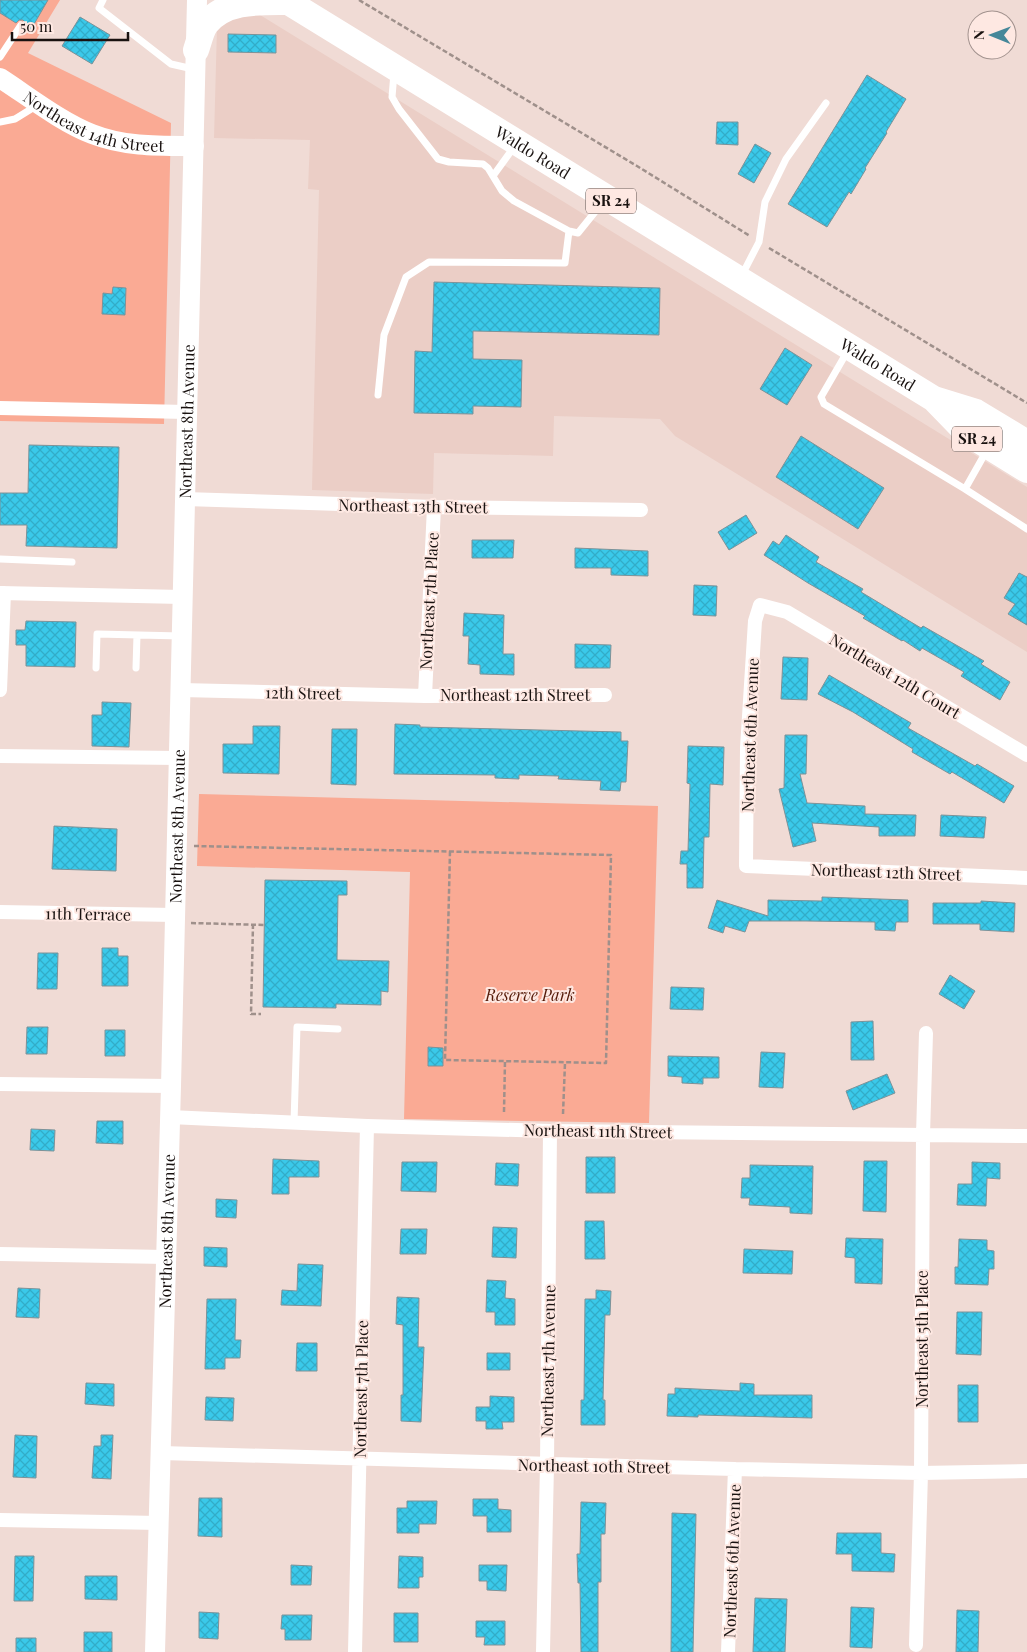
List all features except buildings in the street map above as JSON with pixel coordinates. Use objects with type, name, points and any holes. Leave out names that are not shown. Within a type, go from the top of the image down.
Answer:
[{"type":"highway","points":[[196,60],[205,25],[214,14],[225,6],[240,2],[287,1]]},
{"type":"highway","name":"Waldo Road","points":[[287,1],[934,399],[967,433],[1027,470]]},
{"type":"highway","name":"Waldo Road","points":[[934,399],[976,412],[1027,443]]},
{"type":"street","name":"Northeast 8th Avenue","points":[[156,1652],[171,1086],[183,919],[179,758],[180,690],[197,0]]},
{"type":"street","name":"Northeast 14th Street","points":[[0,78],[59,117],[91,134],[143,146],[194,146]]},
{"type":"street","points":[[0,408],[187,412]]},
{"type":"street","name":"Northeast 13th Street","points":[[185,499],[434,507],[641,510]]},
{"type":"street","name":"Northeast 7th Place","points":[[425,696],[434,507]]},
{"type":"street","points":[[0,690],[2,593],[182,597]]},
{"type":"street","name":"Northeast 12th Court","points":[[760,604],[787,612],[1027,755]]},
{"type":"street","name":"Northeast 6th Avenue","points":[[746,866],[747,748],[755,621],[760,604]]},
{"type":"street","name":"12th Street","points":[[180,690],[425,696]]},
{"type":"street","name":"Northeast 12th Street","points":[[425,696],[606,695]]},
{"type":"street","points":[[0,756],[179,758]]},
{"type":"street","name":"Northeast 12th Street","points":[[746,866],[1027,878]]},
{"type":"street","name":"11th Terrace","points":[[0,912],[183,919]]},
{"type":"street","name":"Northeast 5th Place","points":[[916,1645],[921,1473],[923,1136],[926,1033]]},
{"type":"street","points":[[0,1084],[171,1086]]},
{"type":"street","name":"Northeast 11th Street","points":[[170,1117],[367,1126],[550,1131],[1027,1136]]},
{"type":"street","name":"Northeast 7th Place","points":[[355,1652],[367,1126]]},
{"type":"street","name":"Northeast 7th Avenue","points":[[543,1652],[550,1131]]},
{"type":"street","points":[[0,1254],[166,1257]]},
{"type":"street","name":"Northeast 10th Street","points":[[161,1453],[735,1470],[921,1473],[1027,1471]]},
{"type":"street","name":"Northeast 6th Avenue","points":[[728,1652],[735,1470]]},
{"type":"street","points":[[0,1520],[159,1523]]},
{"type":"lane","points":[[103,0],[99,8],[171,64],[196,60]]},
{"type":"lane","points":[[0,57],[21,25]]},
{"type":"lane","points":[[395,68],[392,97],[398,109],[417,131],[432,154],[438,159],[449,162],[483,164],[502,191],[514,201],[568,231],[578,233],[607,198]]},
{"type":"lane","points":[[0,122],[15,119],[41,104]]},
{"type":"lane","points":[[740,280],[759,242],[765,202],[769,193],[786,159],[826,104]]},
{"type":"lane","points":[[493,176],[517,143]]},
{"type":"lane","points":[[378,394],[384,335],[406,277],[428,262],[565,263],[568,231]]},
{"type":"lane","points":[[850,347],[821,397],[824,404],[965,489],[1027,529]]},
{"type":"lane","points":[[965,489],[989,447]]},
{"type":"lane","points":[[0,559],[72,562]]},
{"type":"lane","points":[[96,668],[97,634],[182,636]]},
{"type":"lane","points":[[136,668],[137,635]]},
{"type":"lane","points":[[294,1122],[297,1028],[338,1029]]},
{"type":"path","points":[[359,0],[1027,403]]},
{"type":"path","points":[[193,846],[611,854],[606,1063],[445,1060],[450,851]]},
{"type":"path","points":[[183,919],[264,925]]},
{"type":"path","points":[[253,924],[251,1014],[261,1014]]},
{"type":"path","points":[[504,1112],[505,1061]]},
{"type":"path","points":[[563,1114],[565,1062]]},
{"type":"shaded area","points":[[252,10],[1027,487],[1027,652],[675,436],[660,419],[554,416],[553,456],[434,453],[433,494],[312,490],[319,190],[308,189],[310,140],[214,138],[217,27]]},
{"type":"green space","points":[[0,0],[60,0],[28,53],[171,123],[164,424],[0,421]]},
{"type":"green space","name":"Reserve Park","points":[[199,794],[658,806],[649,1123],[404,1119],[410,872],[197,866]]}]
